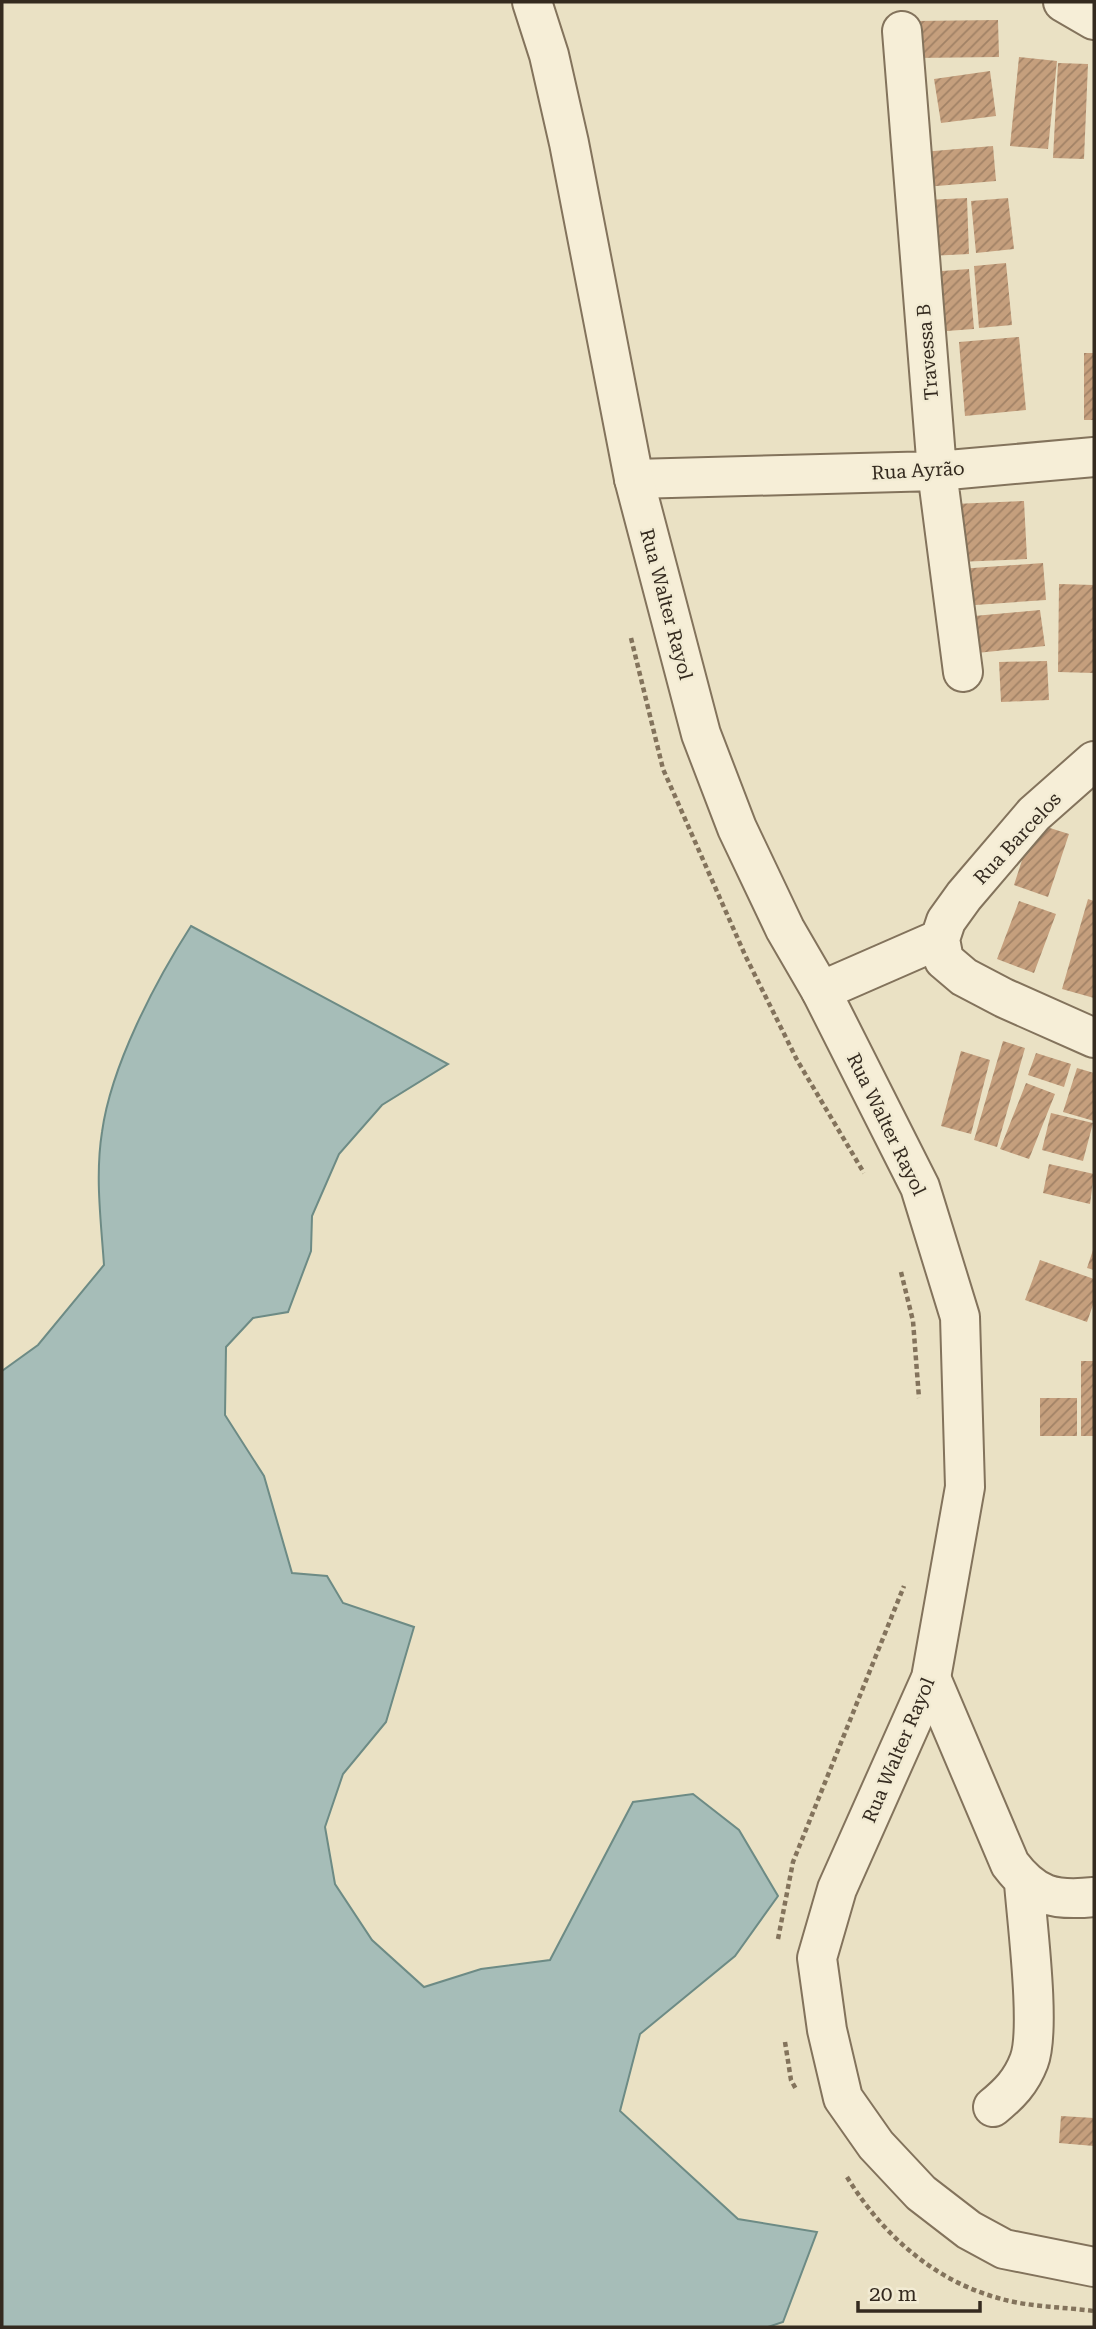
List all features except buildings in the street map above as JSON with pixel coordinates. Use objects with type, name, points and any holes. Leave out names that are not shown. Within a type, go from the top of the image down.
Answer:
[{"type":"street","name":"Rua Walter Rayol","points":[[532,2],[549,55],[569,143],[634,479],[701,734],[737,828],[785,929],[821,991],[920,1187],[960,1317],[965,1487],[931,1678],[837,1889],[817,1958],[830,2044],[843,2098],[876,2146],[921,2193],[969,2230],[1004,2249],[1083,2266]]},
{"type":"street","points":[[1063,2],[1094,20]]},
{"type":"street","name":"Travessa B","points":[[902,31],[937,471],[963,672]]},
{"type":"street","name":"Rua Ayrão","points":[[634,479],[937,471],[1094,457]]},
{"type":"street","name":"Rua Barcelos","points":[[943,930],[998,853],[1034,814],[1094,761]]},
{"type":"street","points":[[821,991],[943,930],[944,960],[964,977],[1094,1038]]},
{"type":"street","points":[[931,1678],[1010,1864],[1024,1883],[1043,1895],[1069,1900],[1094,1897]]},
{"type":"street","points":[[993,2108],[1016,2087],[1030,2059],[1034,2025],[1024,1883]]},
{"type":"path","points":[[629,630],[663,769],[745,955],[786,1037],[871,1184]]},
{"type":"path","points":[[900,1270],[913,1321],[920,1410]]},
{"type":"path","points":[[778,1945],[778,1932],[793,1862],[906,1578]]},
{"type":"path","points":[[785,2039],[791,2080],[804,2102]]},
{"type":"path","points":[[841,2167],[884,2228],[935,2272],[999,2298],[1094,2311]]},
{"type":"water","points":[[191,926],[448,1064],[382,1105],[339,1154],[312,1216],[311,1251],[288,1312],[253,1318],[226,1347],[225,1415],[264,1476],[292,1573],[327,1576],[343,1603],[414,1627],[386,1722],[343,1774],[325,1827],[335,1884],[372,1940],[424,1987],[481,1969],[550,1960],[633,1802],[693,1794],[739,1830],[778,1896],[735,1956],[640,2034],[620,2111],[738,2219],[817,2232],[783,2322],[768,2327],[2,2327],[2,1371],[38,1345],[104,1265],[99,1165],[107,1106],[136,1025]]}]
